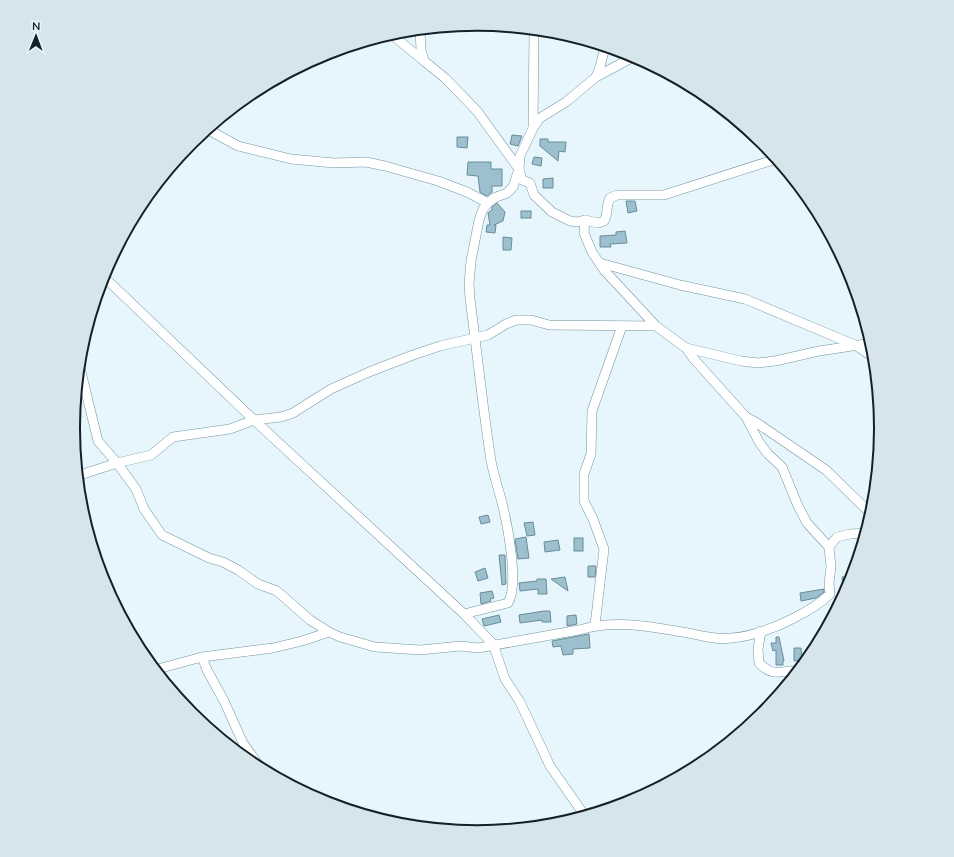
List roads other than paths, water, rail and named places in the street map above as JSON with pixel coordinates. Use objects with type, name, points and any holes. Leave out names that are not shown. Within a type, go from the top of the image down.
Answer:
[{"type":"street","points":[[420,35],[421,50],[424,60]]},
{"type":"street","points":[[533,128],[534,35]]},
{"type":"street","points":[[398,39],[445,78],[477,111],[519,169],[522,180],[530,183],[534,194],[552,212],[570,221],[577,222],[585,220],[598,223],[604,221],[610,198],[617,195],[664,195],[771,161]]},
{"type":"street","points":[[596,77],[604,52]]},
{"type":"street","points":[[464,614],[508,603],[511,598],[512,587],[509,541],[504,508],[490,456],[470,299],[469,284],[471,261],[479,220],[483,209],[488,202],[510,191],[519,169],[520,156],[533,128],[540,118],[566,102],[596,77],[627,60]]},
{"type":"street","points":[[213,132],[238,146],[291,159],[334,163],[366,162],[385,166],[438,181],[488,202]]},
{"type":"street","points":[[83,379],[98,441],[117,463],[136,489],[144,509],[162,535],[209,558],[223,562],[238,570],[258,584],[277,591],[306,616],[329,632],[340,637],[375,647],[420,650],[445,646],[478,648],[493,644],[579,630],[595,625],[629,624],[699,635],[730,638],[784,624],[823,602],[830,594],[829,583],[831,567],[829,547],[807,523],[798,506],[782,467],[768,454],[759,442],[746,417],[693,358],[686,348],[656,326],[604,270],[592,252],[584,233],[585,220]]},
{"type":"street","points":[[600,263],[680,285],[745,299],[855,345],[867,353]]},
{"type":"street","points":[[108,281],[254,420],[464,614],[493,644],[505,679],[520,702],[550,766],[583,811]]},
{"type":"street","points":[[82,474],[117,463],[151,455],[173,437],[230,429],[254,420],[281,417],[294,413],[331,390],[369,372],[433,348],[488,335],[516,320],[531,320],[549,325],[656,326]]},
{"type":"street","points":[[595,625],[604,549],[593,519],[584,501],[584,474],[591,454],[592,411],[622,326]]},
{"type":"street","points":[[686,348],[741,361],[758,363],[865,344]]},
{"type":"street","points":[[746,417],[758,423],[826,470],[866,509]]},
{"type":"street","points":[[829,547],[837,537],[860,533]]},
{"type":"street","points":[[761,631],[758,649],[759,663],[766,670],[777,673],[792,670]]},
{"type":"street","points":[[161,668],[202,657],[273,648],[302,641],[329,632]]},
{"type":"street","points":[[202,657],[243,743],[252,756]]}]
